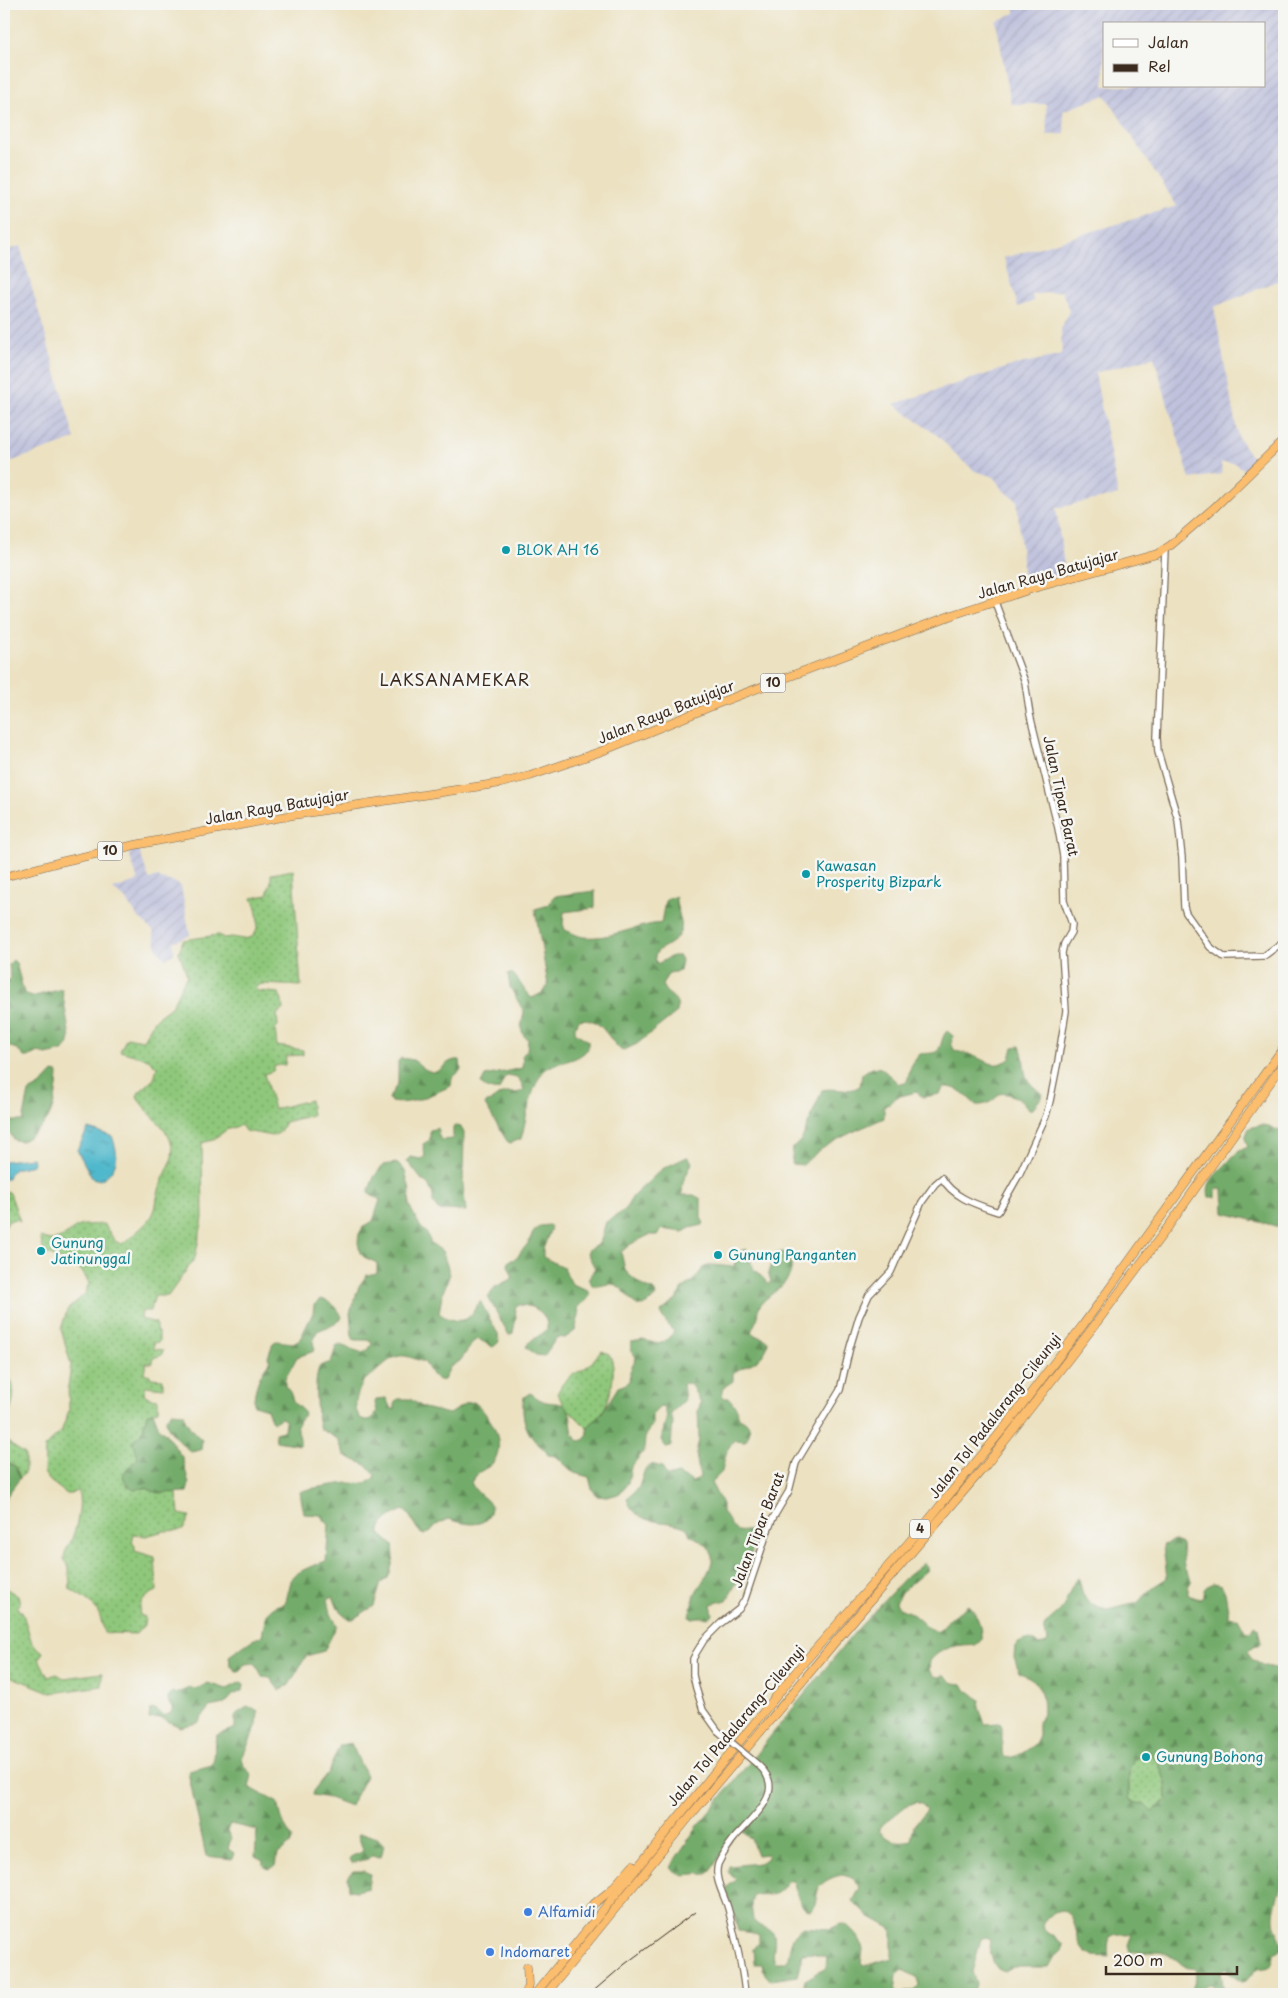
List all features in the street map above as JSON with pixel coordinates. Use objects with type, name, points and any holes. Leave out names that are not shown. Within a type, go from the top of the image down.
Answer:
[{"type":"highway","name":"Jalan Raya Batujajar","points":[[4,877],[60,862],[150,842],[293,815],[492,784],[530,776],[602,751],[716,704],[955,614],[1092,571],[1128,564],[1165,550],[1214,507],[1284,440]]},
{"type":"highway","name":"Jalan Tol Padalarang–Cileunyi","points":[[535,1994],[800,1668],[926,1523],[1008,1423],[1083,1325],[1284,1047]]},
{"type":"highway","name":"Jalan Tol Padalarang–Cileunyi","points":[[546,1994],[680,1828],[986,1465],[1162,1235],[1284,1063]]},
{"type":"highway","points":[[590,1907],[612,1890],[647,1849],[659,1840]]},
{"type":"highway","points":[[526,1994],[528,1985],[527,1967]]},
{"type":"street","points":[[1165,550],[1156,718],[1157,742],[1158,752],[1178,820],[1184,908],[1210,947],[1224,956],[1264,956],[1284,942]]},
{"type":"street","name":"Jalan Tipar Barat","points":[[745,1994],[729,1910],[718,1880],[717,1870],[718,1864],[741,1830],[754,1819],[767,1800],[769,1780],[764,1770],[718,1731],[710,1721],[700,1701],[693,1675],[693,1658],[704,1640],[721,1623],[734,1614],[745,1599],[773,1518],[789,1491],[796,1464],[840,1390],[859,1317],[869,1295],[891,1272],[922,1202],[934,1184],[942,1178],[950,1190],[978,1206],[998,1212],[1019,1174],[1046,1116],[1052,1092],[1066,1011],[1062,953],[1064,944],[1071,932],[1072,924],[1064,901],[1063,856],[1058,828],[1028,708],[1025,682],[995,602]]},
{"type":"shaded area","points":[[1015,4],[1284,4],[1284,278],[1214,307],[1238,437],[1255,462],[1246,471],[1235,463],[1221,463],[1222,474],[1190,479],[1154,357],[1095,373],[1118,495],[1056,508],[1065,573],[1024,584],[1017,500],[1004,491],[994,477],[975,471],[959,458],[938,436],[894,404],[1015,365],[1062,355],[1061,329],[1069,311],[1062,291],[1032,295],[1034,301],[1018,307],[1004,258],[1177,206],[1105,95],[1063,111],[1065,134],[1047,135],[1046,104],[1011,104],[996,21],[1015,13]]},
{"type":"shaded area","points":[[20,246],[75,439],[4,464],[4,251]]},
{"type":"shaded area","points":[[138,847],[149,879],[159,877],[181,886],[190,935],[173,942],[174,954],[165,959],[157,948],[153,931],[138,917],[127,901],[113,889],[138,881],[128,850]]},
{"type":"green space","points":[[293,870],[301,986],[263,984],[258,985],[255,989],[279,993],[283,1010],[277,1014],[278,1026],[275,1029],[277,1046],[303,1050],[303,1055],[286,1056],[285,1065],[274,1066],[273,1071],[264,1074],[274,1109],[310,1100],[312,1115],[285,1122],[279,1133],[272,1136],[245,1131],[241,1125],[226,1130],[213,1140],[202,1143],[203,1218],[195,1258],[168,1296],[155,1296],[150,1311],[142,1311],[141,1319],[156,1323],[156,1330],[159,1332],[159,1342],[154,1343],[154,1349],[163,1350],[162,1355],[153,1358],[153,1363],[146,1363],[144,1373],[150,1375],[151,1378],[163,1379],[163,1388],[146,1386],[144,1394],[150,1398],[158,1399],[158,1410],[147,1414],[142,1433],[135,1438],[138,1458],[134,1489],[146,1488],[177,1493],[179,1514],[190,1516],[183,1530],[164,1531],[146,1536],[134,1534],[132,1542],[135,1546],[135,1551],[155,1557],[157,1591],[146,1597],[141,1603],[139,1611],[140,1615],[145,1617],[144,1625],[136,1634],[104,1633],[100,1616],[94,1606],[70,1589],[69,1569],[64,1559],[77,1522],[78,1490],[67,1494],[50,1481],[44,1473],[45,1447],[61,1432],[69,1410],[68,1386],[71,1365],[61,1329],[67,1310],[85,1294],[89,1283],[81,1270],[44,1252],[40,1237],[54,1240],[78,1227],[104,1224],[115,1241],[122,1244],[153,1215],[161,1184],[171,1161],[172,1149],[168,1135],[137,1096],[154,1079],[157,1067],[148,1059],[120,1051],[127,1037],[143,1040],[155,1019],[171,1007],[187,975],[179,952],[183,940],[218,935],[224,938],[244,939],[252,937],[258,923],[252,898],[267,895],[271,874]]},
{"type":"green space","points":[[595,891],[595,908],[564,912],[563,924],[565,930],[581,936],[593,937],[661,923],[665,901],[668,898],[676,897],[681,929],[675,939],[656,953],[655,957],[657,964],[672,956],[680,956],[682,960],[680,971],[669,973],[662,984],[666,992],[675,999],[677,1012],[637,1044],[622,1051],[598,1024],[587,1019],[579,1020],[575,1027],[575,1032],[588,1041],[588,1049],[579,1056],[549,1067],[543,1072],[534,1089],[521,1139],[510,1143],[485,1105],[502,1094],[524,1090],[522,1084],[516,1077],[507,1076],[499,1090],[490,1089],[481,1084],[485,1076],[522,1068],[522,1056],[527,1050],[528,1039],[524,1036],[521,1028],[524,1012],[510,987],[508,974],[513,974],[532,998],[542,993],[548,985],[535,909],[549,905],[554,896]]},
{"type":"green space","points":[[13,960],[16,963],[24,993],[31,997],[62,989],[70,1038],[67,1047],[62,1051],[46,1055],[39,1052],[24,1057],[17,1049],[4,1045],[4,982],[10,979],[9,964]]},
{"type":"green space","points":[[947,1031],[953,1036],[951,1044],[955,1051],[969,1054],[994,1064],[1010,1059],[1013,1047],[1020,1046],[1026,1077],[1041,1092],[1042,1096],[1033,1109],[1029,1109],[1016,1097],[1004,1093],[999,1094],[995,1099],[983,1105],[976,1105],[954,1088],[944,1087],[940,1094],[923,1097],[916,1092],[897,1097],[884,1107],[884,1118],[830,1143],[803,1165],[791,1164],[793,1148],[802,1139],[822,1090],[851,1090],[860,1086],[862,1074],[872,1067],[881,1068],[899,1084],[906,1083],[915,1060],[920,1054],[936,1052]]},
{"type":"green space","points":[[401,1058],[413,1060],[425,1069],[433,1072],[436,1072],[451,1061],[460,1060],[461,1070],[452,1078],[451,1086],[414,1101],[391,1102],[389,1098],[398,1083],[398,1061]]},
{"type":"green space","points":[[53,1072],[58,1073],[57,1085],[55,1099],[48,1119],[26,1139],[22,1141],[14,1140],[10,1133],[4,1130],[4,1121],[23,1121],[29,1092],[40,1086]]},
{"type":"green space","points":[[1261,1125],[1269,1126],[1284,1133],[1284,1224],[1280,1227],[1224,1213],[1223,1189],[1216,1189],[1216,1197],[1209,1197],[1209,1186],[1213,1178],[1240,1150],[1248,1147],[1245,1138],[1249,1128]]},
{"type":"green space","points":[[453,1127],[461,1127],[464,1133],[463,1185],[466,1211],[438,1210],[433,1203],[433,1195],[428,1184],[422,1180],[407,1161],[410,1157],[421,1159],[425,1156],[423,1144],[430,1140],[430,1130],[438,1128],[441,1140],[453,1139]]},
{"type":"green space","points":[[687,1157],[692,1163],[683,1182],[682,1195],[694,1195],[701,1199],[703,1225],[683,1232],[662,1229],[657,1235],[649,1235],[631,1244],[621,1252],[625,1270],[628,1274],[644,1287],[652,1289],[656,1296],[643,1306],[633,1302],[616,1285],[593,1286],[588,1279],[595,1268],[587,1253],[589,1249],[600,1242],[606,1222],[624,1211],[633,1196],[662,1169]]},
{"type":"green space","points":[[397,1163],[405,1171],[410,1191],[409,1205],[431,1243],[442,1251],[450,1274],[442,1295],[439,1313],[453,1320],[462,1320],[471,1315],[480,1301],[498,1334],[499,1342],[493,1347],[478,1339],[474,1341],[460,1361],[450,1367],[444,1380],[434,1377],[424,1362],[405,1356],[393,1358],[364,1380],[356,1400],[356,1410],[362,1419],[370,1420],[377,1411],[376,1399],[386,1398],[391,1409],[395,1409],[395,1402],[398,1399],[410,1399],[424,1408],[449,1414],[466,1403],[474,1402],[485,1413],[497,1437],[497,1453],[494,1461],[471,1482],[475,1489],[491,1505],[490,1513],[487,1519],[476,1524],[449,1519],[436,1525],[431,1532],[424,1535],[417,1529],[409,1515],[403,1510],[387,1519],[380,1530],[380,1534],[393,1545],[394,1557],[388,1578],[381,1583],[374,1606],[353,1619],[349,1619],[338,1609],[333,1596],[328,1599],[331,1614],[337,1625],[324,1651],[306,1656],[289,1685],[279,1690],[270,1678],[262,1677],[257,1665],[254,1663],[245,1664],[240,1671],[236,1671],[230,1664],[229,1656],[252,1640],[262,1636],[269,1611],[284,1604],[286,1601],[292,1577],[326,1561],[329,1525],[320,1515],[304,1514],[300,1492],[338,1484],[366,1483],[375,1477],[374,1473],[366,1465],[344,1455],[338,1439],[320,1429],[316,1407],[316,1379],[320,1366],[331,1362],[336,1347],[340,1345],[363,1353],[369,1349],[372,1343],[370,1340],[354,1340],[352,1336],[350,1313],[359,1286],[367,1275],[377,1273],[377,1263],[360,1253],[359,1234],[363,1227],[373,1221],[380,1200],[368,1192],[374,1177],[383,1165]]},
{"type":"green space","points":[[4,1191],[10,1193],[20,1221],[15,1219],[8,1221],[4,1229]]},
{"type":"green space","points":[[549,1225],[551,1228],[543,1249],[543,1257],[563,1267],[572,1284],[588,1290],[589,1296],[578,1307],[579,1315],[575,1331],[565,1338],[557,1337],[544,1356],[536,1355],[526,1347],[547,1329],[547,1323],[542,1314],[529,1306],[518,1305],[515,1308],[516,1317],[513,1333],[509,1335],[488,1297],[495,1287],[513,1278],[508,1265],[509,1261],[517,1258],[527,1245],[532,1234],[540,1226]]},
{"type":"green space","points":[[746,1249],[753,1268],[769,1284],[771,1281],[768,1273],[774,1254],[782,1252],[789,1254],[791,1270],[784,1284],[765,1299],[758,1310],[758,1317],[751,1332],[768,1341],[764,1354],[755,1362],[733,1373],[733,1381],[724,1387],[722,1395],[725,1398],[729,1398],[736,1407],[739,1418],[748,1424],[750,1430],[745,1441],[734,1440],[731,1444],[722,1472],[711,1483],[722,1504],[722,1512],[734,1528],[740,1531],[748,1531],[757,1528],[759,1538],[752,1545],[751,1572],[741,1575],[727,1600],[711,1604],[713,1614],[711,1616],[708,1618],[692,1618],[689,1617],[692,1602],[709,1571],[712,1557],[711,1551],[700,1540],[690,1535],[687,1528],[653,1521],[638,1515],[627,1499],[639,1487],[645,1469],[651,1464],[662,1467],[667,1477],[678,1474],[693,1482],[700,1477],[696,1454],[699,1439],[698,1410],[701,1403],[691,1385],[683,1384],[685,1400],[671,1413],[673,1422],[671,1446],[666,1447],[661,1440],[667,1416],[663,1407],[660,1407],[652,1415],[652,1424],[645,1438],[644,1451],[631,1467],[628,1483],[619,1494],[606,1497],[597,1496],[592,1489],[589,1477],[574,1473],[556,1456],[548,1455],[534,1440],[526,1425],[523,1403],[524,1397],[530,1393],[543,1401],[566,1406],[570,1413],[576,1439],[584,1440],[588,1434],[587,1428],[602,1413],[618,1387],[626,1384],[629,1380],[631,1367],[636,1357],[631,1350],[631,1342],[643,1340],[659,1344],[665,1341],[674,1332],[661,1312],[677,1299],[681,1290],[694,1280],[704,1267],[713,1265],[733,1267],[740,1251]]},
{"type":"green space","points":[[320,1299],[334,1305],[342,1318],[335,1324],[317,1331],[313,1342],[315,1350],[297,1357],[285,1379],[285,1386],[290,1392],[294,1403],[303,1411],[304,1415],[297,1424],[300,1445],[276,1441],[275,1433],[283,1431],[286,1424],[285,1420],[281,1418],[274,1422],[271,1420],[267,1409],[254,1405],[256,1388],[260,1376],[270,1362],[268,1357],[273,1343],[276,1341],[293,1343],[300,1339],[313,1313],[314,1305]]},
{"type":"green space","points":[[602,1351],[609,1354],[612,1360],[613,1374],[609,1398],[603,1411],[587,1428],[565,1406],[557,1394],[567,1379],[589,1365]]},
{"type":"green space","points":[[4,1368],[14,1393],[6,1426],[6,1439],[11,1445],[25,1454],[25,1472],[20,1478],[15,1466],[4,1462]]},
{"type":"green space","points":[[153,1412],[159,1428],[165,1433],[182,1457],[189,1484],[187,1492],[158,1493],[146,1488],[134,1489],[127,1485],[123,1477],[126,1470],[138,1458],[133,1441],[142,1433],[147,1414]]},
{"type":"green space","points":[[172,1412],[183,1413],[190,1428],[202,1440],[201,1450],[191,1452],[172,1433],[166,1419]]},
{"type":"green space","points":[[4,1462],[15,1466],[20,1478],[4,1500]]},
{"type":"green space","points":[[1174,1541],[1182,1544],[1184,1568],[1192,1580],[1188,1587],[1188,1595],[1200,1599],[1203,1597],[1205,1588],[1208,1586],[1213,1583],[1221,1585],[1225,1592],[1229,1616],[1238,1618],[1245,1631],[1251,1631],[1254,1625],[1258,1628],[1261,1643],[1248,1651],[1251,1659],[1262,1665],[1279,1669],[1284,1677],[1284,1887],[1280,1890],[1277,1899],[1274,1920],[1282,1949],[1274,1953],[1270,1966],[1257,1968],[1246,1981],[1242,1982],[1228,1973],[1226,1967],[1221,1972],[1224,1989],[1222,1994],[1210,1994],[1214,1987],[1211,1984],[1204,1986],[1201,1994],[1191,1994],[1197,1970],[1186,1967],[1165,1953],[1130,1952],[1128,1945],[1132,1934],[1115,1935],[1109,1940],[1109,1957],[1085,1953],[1080,1945],[1072,1919],[1064,1911],[1052,1914],[1042,1924],[1046,1932],[1064,1944],[1062,1951],[1055,1956],[1049,1967],[1012,1967],[1005,1971],[1001,1970],[993,1962],[989,1947],[990,1939],[985,1937],[981,1939],[972,1972],[976,1983],[975,1988],[966,1994],[903,1994],[906,1991],[914,1991],[919,1985],[917,1978],[903,1970],[897,1975],[895,1994],[801,1994],[805,1980],[826,1968],[827,1957],[812,1953],[803,1954],[797,1976],[770,1979],[765,1974],[762,1964],[754,1964],[753,1948],[759,1943],[759,1935],[738,1931],[726,1890],[736,1880],[728,1872],[729,1866],[759,1863],[767,1859],[768,1854],[757,1855],[751,1839],[739,1828],[709,1873],[682,1875],[671,1868],[697,1827],[854,1633],[906,1577],[924,1563],[927,1566],[927,1570],[901,1592],[896,1602],[897,1605],[910,1612],[936,1632],[943,1628],[951,1617],[968,1605],[974,1612],[980,1625],[981,1639],[976,1645],[951,1647],[939,1653],[930,1661],[929,1670],[934,1676],[940,1677],[943,1675],[953,1683],[963,1684],[967,1691],[980,1700],[979,1708],[985,1724],[1000,1723],[1002,1727],[1002,1753],[1004,1757],[1008,1758],[1021,1754],[1037,1741],[1039,1721],[1043,1714],[1042,1701],[1037,1684],[1019,1672],[1014,1658],[1015,1646],[1021,1641],[1027,1640],[1039,1645],[1047,1643],[1048,1639],[1044,1633],[1044,1628],[1063,1607],[1077,1578],[1079,1579],[1083,1595],[1089,1602],[1099,1608],[1107,1610],[1137,1603],[1153,1587],[1167,1578],[1163,1545]],"holes":[[[1149,1752],[1159,1764],[1166,1783],[1167,1799],[1153,1812],[1145,1804],[1136,1803],[1129,1799],[1129,1777],[1132,1763],[1141,1754]],[[916,1802],[923,1805],[927,1810],[914,1825],[911,1840],[895,1840],[880,1832],[879,1828],[906,1806]],[[842,1875],[855,1880],[860,1888],[853,1901],[867,1915],[892,1929],[892,1958],[863,1966],[861,1963],[863,1950],[861,1942],[848,1926],[841,1924],[830,1929],[803,1927],[793,1938],[787,1962],[775,1962],[773,1934],[753,1921],[751,1904],[753,1896],[777,1893],[785,1883],[793,1881],[801,1905],[811,1910],[815,1904],[818,1889],[833,1877]]]},
{"type":"green space","points":[[4,1587],[18,1596],[20,1604],[17,1606],[19,1611],[22,1611],[32,1643],[43,1652],[39,1659],[48,1677],[57,1674],[64,1678],[102,1673],[102,1686],[52,1693],[7,1675],[8,1668],[4,1667]]},
{"type":"green space","points":[[241,1682],[244,1684],[243,1691],[233,1695],[225,1704],[209,1707],[198,1723],[180,1727],[161,1718],[149,1719],[150,1710],[154,1709],[164,1716],[171,1713],[173,1706],[169,1704],[168,1699],[173,1692],[176,1694],[190,1688],[198,1689],[208,1683],[227,1689]]},
{"type":"green space","points":[[248,1706],[258,1712],[257,1725],[242,1758],[244,1766],[252,1775],[249,1787],[278,1803],[283,1823],[292,1838],[291,1844],[278,1854],[275,1866],[268,1869],[263,1861],[255,1857],[257,1830],[230,1824],[227,1831],[231,1838],[228,1849],[234,1853],[232,1859],[206,1856],[188,1772],[212,1765],[217,1735],[235,1728],[235,1716]]},
{"type":"green space","points":[[351,1743],[366,1776],[350,1806],[329,1798],[312,1795],[328,1772],[340,1745]]},
{"type":"green space","points":[[1149,1752],[1159,1764],[1166,1783],[1167,1799],[1153,1812],[1145,1804],[1136,1803],[1129,1799],[1129,1777],[1132,1763],[1141,1754]]},
{"type":"green space","points":[[359,1834],[373,1836],[382,1842],[384,1845],[381,1857],[371,1856],[368,1859],[352,1863],[350,1859],[352,1856],[363,1850]]},
{"type":"green space","points":[[353,1871],[364,1871],[370,1874],[368,1888],[356,1891],[349,1890],[348,1877]]},
{"type":"water","points":[[88,1129],[112,1136],[116,1149],[114,1166],[100,1180],[92,1178],[77,1150]]},
{"type":"water","points":[[32,1158],[33,1165],[14,1170],[4,1180],[4,1161]]},
{"type":"railway","points":[[590,1994],[625,1964],[695,1912]]},
{"type":"place","name":"BLOK AH 16","points":[[506,550]]},
{"type":"place","name":"Kawasan Prosperity Bizpark","points":[[806,874]]},
{"type":"place","name":"Gunung Jatinunggal","points":[[41,1251]]},
{"type":"place","name":"Gunung Panganten","points":[[718,1255]]},
{"type":"place","name":"Gunung Bohong","points":[[1146,1757]]},
{"type":"place","name":"Alfamidi","points":[[528,1912]]},
{"type":"place","name":"Indomaret","points":[[490,1952]]},
{"type":"district","name":"LAKSANAMEKAR","points":[[455,680]]}]
